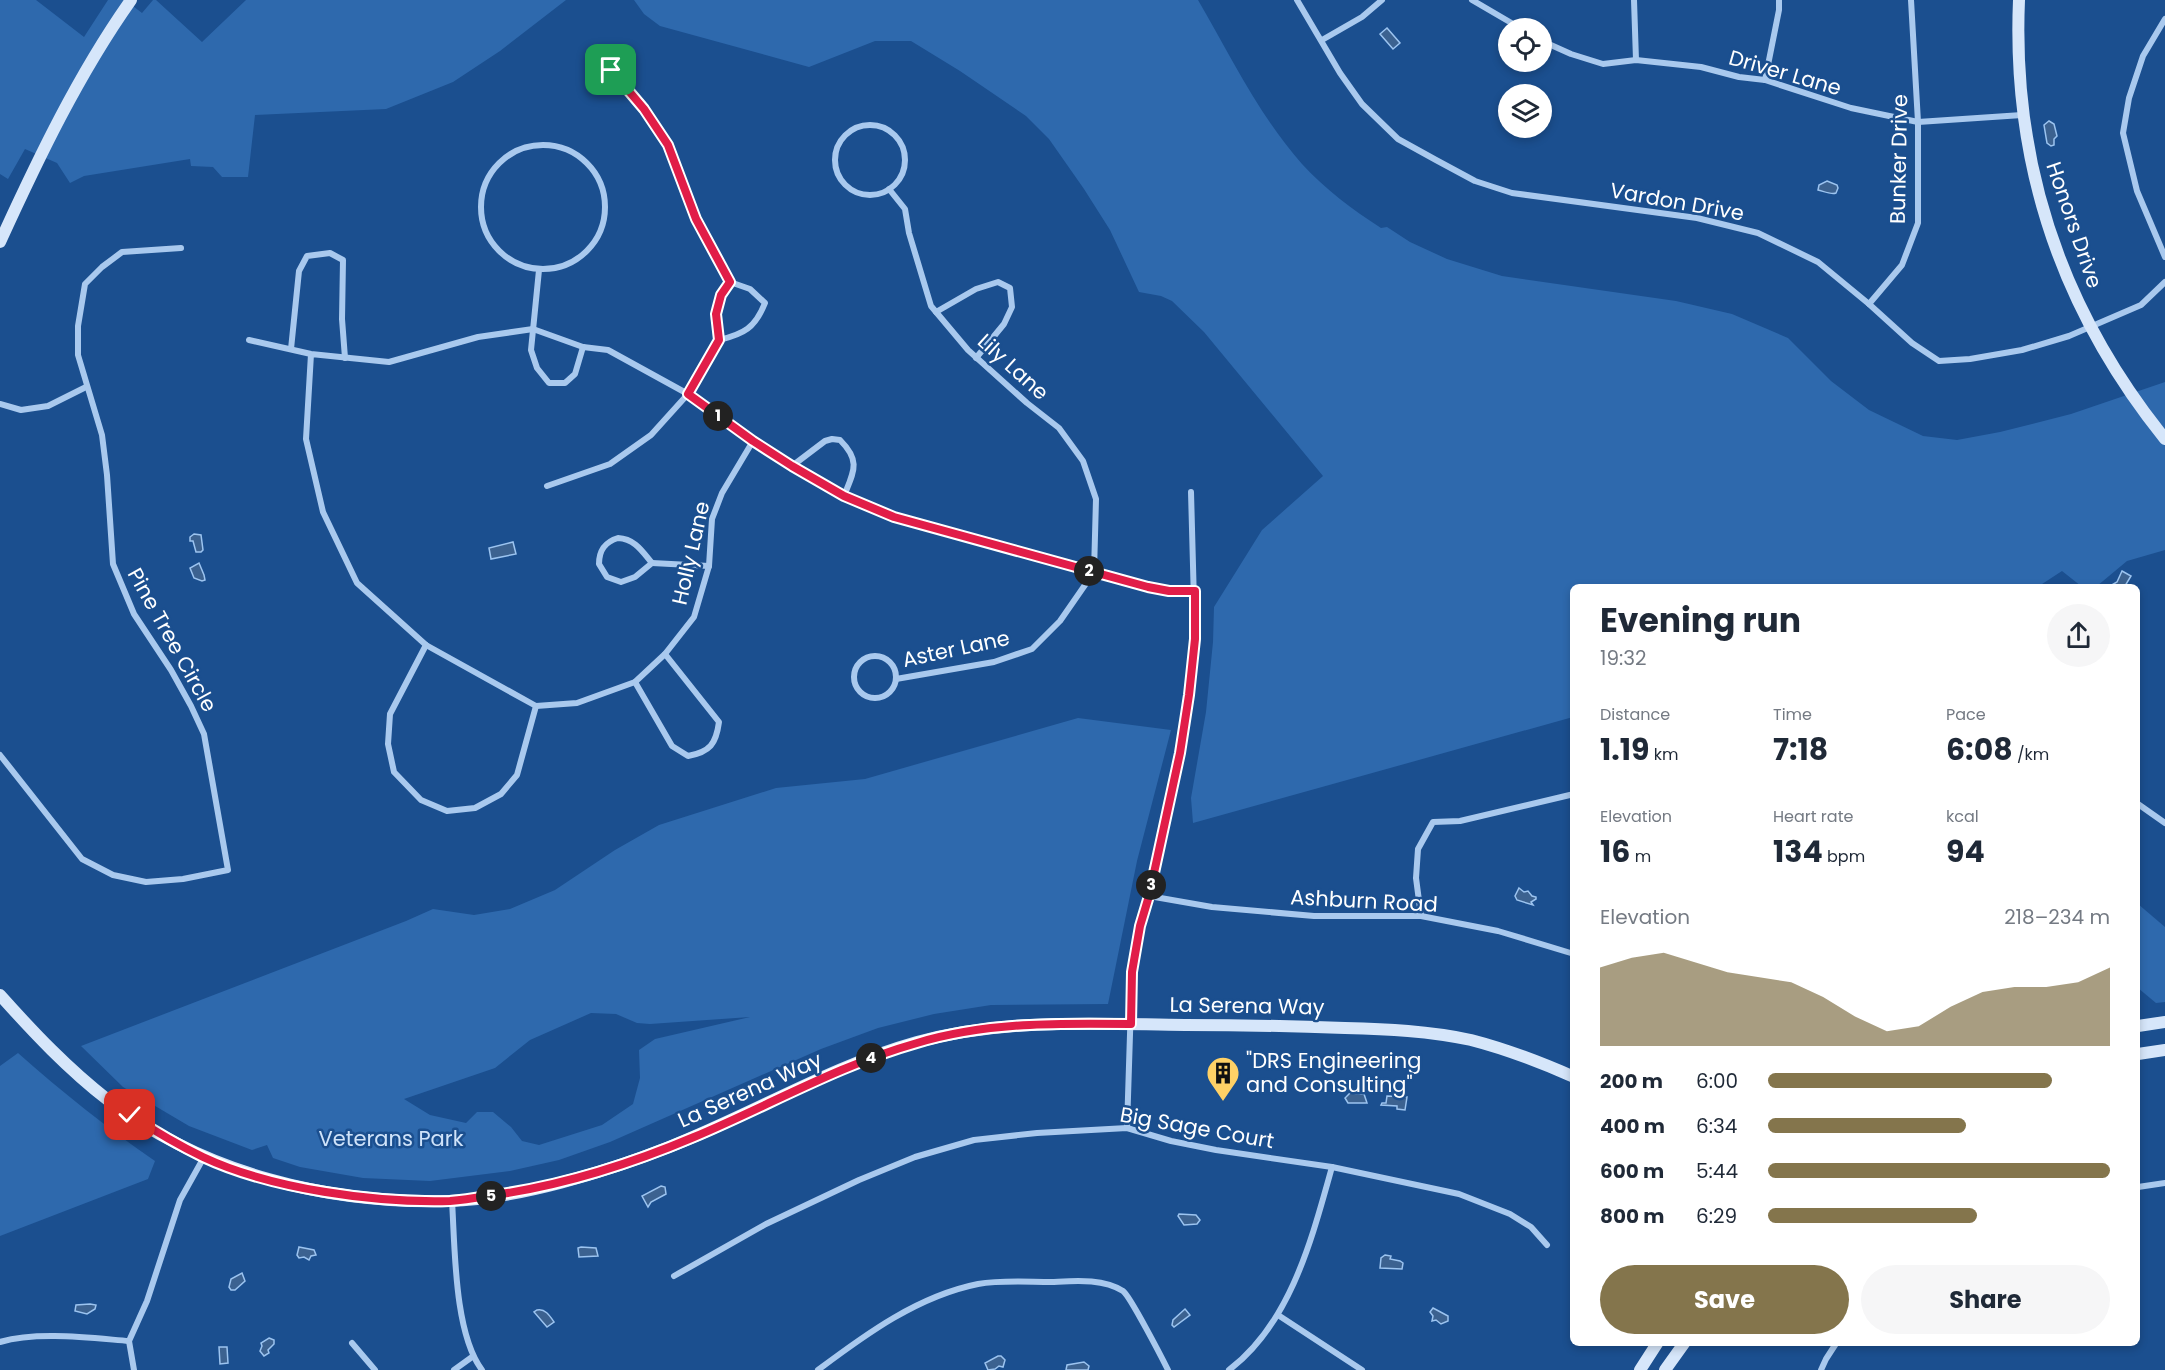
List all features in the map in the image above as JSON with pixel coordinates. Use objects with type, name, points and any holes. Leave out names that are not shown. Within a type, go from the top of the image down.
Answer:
[{"type":"main road","points":[[0,242],[42,151],[113,25],[131,0]]},
{"type":"main road","name":"Honors Drive","points":[[2019,0],[2017,45],[2022,115],[2043,208],[2059,258],[2101,348],[2141,409],[2165,439]]},
{"type":"main road","name":"La Serena Way","points":[[0,995],[43,1043],[110,1102],[146,1126],[204,1157],[252,1176],[304,1188],[385,1199],[452,1201],[508,1193],[568,1180],[663,1149],[863,1060],[918,1042],[964,1032],[1035,1023],[1408,1030],[1467,1040],[1512,1052],[1570,1075]]},
{"type":"main road","points":[[2140,1026],[2165,1022]]},
{"type":"main road","points":[[2140,1054],[2165,1050]]},
{"type":"main road","points":[[1640,1370],[1655,1346]]},
{"type":"main road","points":[[1665,1370],[1682,1346]]},
{"type":"street","name":"Vardon Drive","points":[[1297,0],[1340,74],[1362,104],[1398,139],[1474,181],[1512,193],[1697,218],[1758,233],[1818,262],[1912,343],[1939,361],[1970,359],[2022,350],[2069,336],[2141,305],[2165,282]]},
{"type":"street","points":[[1322,40],[1362,17],[1382,0]]},
{"type":"street","points":[[1472,0],[1503,18]]},
{"type":"street","points":[[1634,0],[1636,60]]},
{"type":"street","points":[[1765,80],[1779,0]]},
{"type":"street","name":"Bunker Drive","points":[[1869,304],[1902,265],[1918,223],[1918,122],[1911,0]]},
{"type":"street","points":[[2165,19],[2143,56],[2128,98],[2123,133],[2137,191],[2165,257]]},
{"type":"street","name":"Driver Lane","points":[[1552,45],[1603,64],[1636,60],[1701,67],[1739,77],[1765,80],[1851,108],[1918,122],[2022,115]]},
{"type":"street","points":[[611,70],[644,109],[668,145],[696,219],[730,282],[750,289],[765,303],[759,318],[748,329],[738,335],[719,340]]},
{"type":"street","points":[[873,125],[885,128],[898,140],[904,157],[903,169],[898,180],[889,189],[869,194],[858,192],[841,179],[836,170],[837,148],[850,130],[873,125]]},
{"type":"street","points":[[538,146],[558,147],[577,155],[592,169],[602,187],[605,207],[602,227],[593,245],[578,259],[560,268],[539,270],[519,265],[502,254],[489,237],[482,218],[482,197],[489,178],[501,162],[518,151],[538,146]]},
{"type":"street","name":"Lily Lane","points":[[889,189],[905,209],[931,306],[976,358],[1059,428],[1083,461],[1096,499],[1094,572]]},
{"type":"street","name":"Pine Tree Circle","points":[[0,755],[82,859],[113,875],[146,882],[183,879],[228,870],[204,734],[171,670],[134,614],[113,564],[102,435],[78,355],[78,326],[85,284],[122,252],[181,248]]},
{"type":"street","points":[[291,349],[299,271],[307,256],[330,253],[344,260],[342,319],[345,358]]},
{"type":"street","points":[[539,270],[531,350],[537,368],[549,383],[565,383],[575,374],[584,347]]},
{"type":"street","points":[[547,486],[610,464],[651,435],[688,394],[719,340],[716,314],[721,295],[730,282]]},
{"type":"street","points":[[936,312],[976,289],[998,282],[1010,288],[1012,307],[1004,324],[976,358]]},
{"type":"street","points":[[249,340],[311,354],[389,362],[478,337],[533,329],[584,347],[608,350],[688,394],[792,466],[844,496],[894,517],[1148,587],[1169,591],[1195,591]]},
{"type":"street","points":[[311,354],[306,439],[323,512],[357,583],[426,645],[536,706],[517,775],[501,794],[475,808],[447,811],[421,800],[394,772],[388,744],[390,714],[426,645]]},
{"type":"street","points":[[0,404],[21,410],[48,406],[86,387]]},
{"type":"street","points":[[792,466],[825,441],[840,440],[854,458],[855,469],[844,496]]},
{"type":"street","name":"Holly Lane","points":[[536,706],[577,703],[635,682],[665,654],[694,617],[709,566],[712,519],[722,493],[753,441]]},
{"type":"street","points":[[1127,1128],[1132,972],[1140,926],[1149,896],[1180,753],[1195,639],[1191,492]]},
{"type":"street","points":[[652,563],[637,545],[625,539],[612,540],[602,549],[599,557],[599,564],[607,577],[621,582],[635,577],[652,563],[709,566]]},
{"type":"street","name":"Aster Lane","points":[[896,679],[994,662],[1032,649],[1060,621],[1094,572]]},
{"type":"street","points":[[635,682],[672,746],[688,756],[699,754],[710,747],[717,737],[719,723],[708,706],[665,654]]},
{"type":"street","name":"Aster Lane","points":[[875,656],[888,661],[896,679],[891,691],[879,698],[872,698],[860,692],[855,673],[862,661],[875,656]]},
{"type":"street","points":[[1421,916],[1416,878],[1418,849],[1433,822],[1460,821],[1570,795]]},
{"type":"street","points":[[2140,805],[2165,823]]},
{"type":"street","name":"Ashburn Road","points":[[1149,896],[1212,907],[1314,916],[1421,916],[1498,931],[1570,953]]},
{"type":"street","name":"Big Sage Court","points":[[674,1275],[766,1224],[915,1157],[974,1140],[1037,1133],[1127,1128],[1171,1141],[1216,1150],[1332,1167],[1459,1194],[1510,1214],[1531,1227],[1547,1245]]},
{"type":"street","points":[[134,1370],[129,1341],[147,1301],[180,1200],[204,1157]]},
{"type":"street","points":[[1229,1370],[1240,1362],[1278,1316],[1310,1247],[1332,1167]]},
{"type":"street","points":[[2140,1187],[2165,1183]]},
{"type":"street","points":[[452,1201],[455,1262],[460,1300],[472,1357],[482,1370]]},
{"type":"street","points":[[818,1370],[876,1329],[913,1307],[945,1293],[980,1284],[1072,1281],[1102,1283],[1125,1292],[1168,1370]]},
{"type":"street","points":[[1278,1316],[1362,1370]]},
{"type":"street","points":[[0,1342],[11,1339],[59,1337],[129,1341]]},
{"type":"street","points":[[352,1343],[375,1370]]},
{"type":"street","points":[[1821,1370],[1835,1346]]},
{"type":"street","points":[[454,1370],[472,1357]]},
{"type":"green space","points":[[0,0],[36,0],[84,37],[108,0],[125,0],[142,13],[153,0],[156,0],[202,42],[246,0],[566,0],[500,51],[453,82],[386,109],[255,115],[248,177],[222,177],[213,167],[191,166],[190,159],[84,176],[70,183],[57,163],[25,149],[8,179],[0,174]]},
{"type":"green space","points":[[634,0],[1198,0],[1259,106],[1302,164],[1340,199],[1381,228],[1387,227],[1410,242],[1447,259],[1502,276],[1676,301],[1732,314],[1788,338],[1831,381],[1869,410],[1923,436],[1957,440],[2000,432],[2071,414],[2165,382],[2165,550],[2127,561],[2099,584],[2078,584],[2062,571],[2042,584],[1570,584],[1570,718],[1193,823],[1191,798],[1206,712],[1214,607],[1262,530],[1323,476],[1204,332],[1172,301],[1161,296],[1139,292],[1110,230],[1049,139],[1026,116],[960,71],[911,41],[875,41],[809,67],[660,26],[644,14]]},
{"type":"green space","name":"Veterans Park","points":[[1078,718],[1171,730],[1137,861],[1108,1004],[991,1005],[934,1014],[878,1028],[821,1049],[610,1142],[559,1160],[510,1171],[430,1181],[363,1178],[300,1167],[273,1158],[267,1145],[252,1150],[189,1126],[123,1087],[81,1046],[433,909],[474,915],[510,909],[555,890],[615,850],[659,825],[776,788],[865,779]],"holes":[[[591,1013],[616,1014],[637,1023],[650,1024],[750,1017],[655,1039],[639,1050],[640,1078],[633,1104],[602,1125],[539,1145],[522,1141],[511,1127],[493,1112],[477,1112],[466,1123],[430,1115],[404,1099],[495,1068],[530,1040]]]},
{"type":"green space","points":[[2140,906],[2165,927],[2165,1002],[2156,1003],[2140,990]]},
{"type":"green space","points":[[18,1053],[85,1109],[155,1161],[148,1179],[0,1236],[0,1066]]},
{"type":"shaded area","points":[[1387,28],[1400,43],[1393,49],[1380,34]]},
{"type":"shaded area","points":[[2049,121],[2054,124],[2057,136],[2054,139],[2054,145],[2051,146],[2047,143],[2044,125]]},
{"type":"shaded area","points":[[1827,181],[1837,185],[1836,193],[1818,190],[1819,185]]},
{"type":"shaded area","points":[[194,534],[201,535],[203,550],[201,552],[196,552],[193,541],[190,541],[190,537]]},
{"type":"shaded area","points":[[513,542],[516,554],[491,559],[489,548]]},
{"type":"shaded area","points":[[199,563],[205,580],[202,581],[194,578],[190,568]]},
{"type":"shaded area","points":[[2122,571],[2131,576],[2126,584],[2114,584],[2117,582]]},
{"type":"shaded area","points":[[1519,888],[1536,897],[1531,902],[1533,905],[1517,900],[1515,896]]},
{"type":"shaded area","points":[[1350,1093],[1364,1094],[1367,1103],[1348,1103],[1345,1098]]},
{"type":"shaded area","points":[[1387,1096],[1407,1097],[1405,1110],[1397,1109],[1397,1106],[1381,1105],[1386,1103]]},
{"type":"shaded area","points":[[661,1186],[665,1187],[666,1194],[651,1202],[648,1207],[642,1196]]},
{"type":"shaded area","points":[[1179,1214],[1196,1215],[1200,1220],[1197,1224],[1184,1225]]},
{"type":"shaded area","points":[[299,1247],[314,1250],[316,1255],[311,1256],[309,1260],[304,1257],[299,1258],[297,1255]]},
{"type":"shaded area","points":[[578,1248],[596,1248],[598,1256],[579,1257]]},
{"type":"shaded area","points":[[1385,1255],[1403,1263],[1402,1269],[1380,1268],[1381,1258]]},
{"type":"shaded area","points":[[242,1273],[245,1281],[235,1290],[231,1290],[229,1287],[231,1279]]},
{"type":"shaded area","points":[[76,1305],[96,1305],[95,1309],[87,1314],[75,1311]]},
{"type":"shaded area","points":[[1433,1308],[1448,1316],[1448,1321],[1441,1324],[1436,1320],[1432,1321],[1433,1316],[1430,1312]]},
{"type":"shaded area","points":[[1185,1309],[1190,1315],[1174,1327],[1173,1320]]},
{"type":"shaded area","points":[[545,1311],[554,1322],[547,1327],[534,1312]]},
{"type":"shaded area","points":[[269,1338],[274,1340],[274,1344],[268,1350],[269,1353],[264,1356],[260,1351],[261,1343]]},
{"type":"shaded area","points":[[219,1347],[227,1347],[228,1363],[220,1364]]},
{"type":"shaded area","points":[[998,1356],[1005,1360],[1003,1367],[988,1370],[985,1363]]},
{"type":"shaded area","points":[[1084,1362],[1089,1366],[1088,1370],[1066,1370],[1067,1365]]},
{"type":"place","name":"\"DRS Engineering and Consulting\"","points":[[1223,1102]]},
{"type":"route","points":[[130,1115],[204,1157],[252,1176],[304,1188],[385,1199],[452,1201],[508,1193],[568,1180],[663,1149],[695,1137],[863,1060],[918,1042],[964,1032],[1035,1023],[1131,1024],[1132,972],[1140,926],[1149,896],[1180,753],[1189,695],[1195,639],[1195,591],[1169,591],[1148,587],[894,517],[844,496],[792,466],[688,394],[719,340],[716,314],[721,295],[730,282],[696,219],[668,145],[644,109],[611,70]]}]
